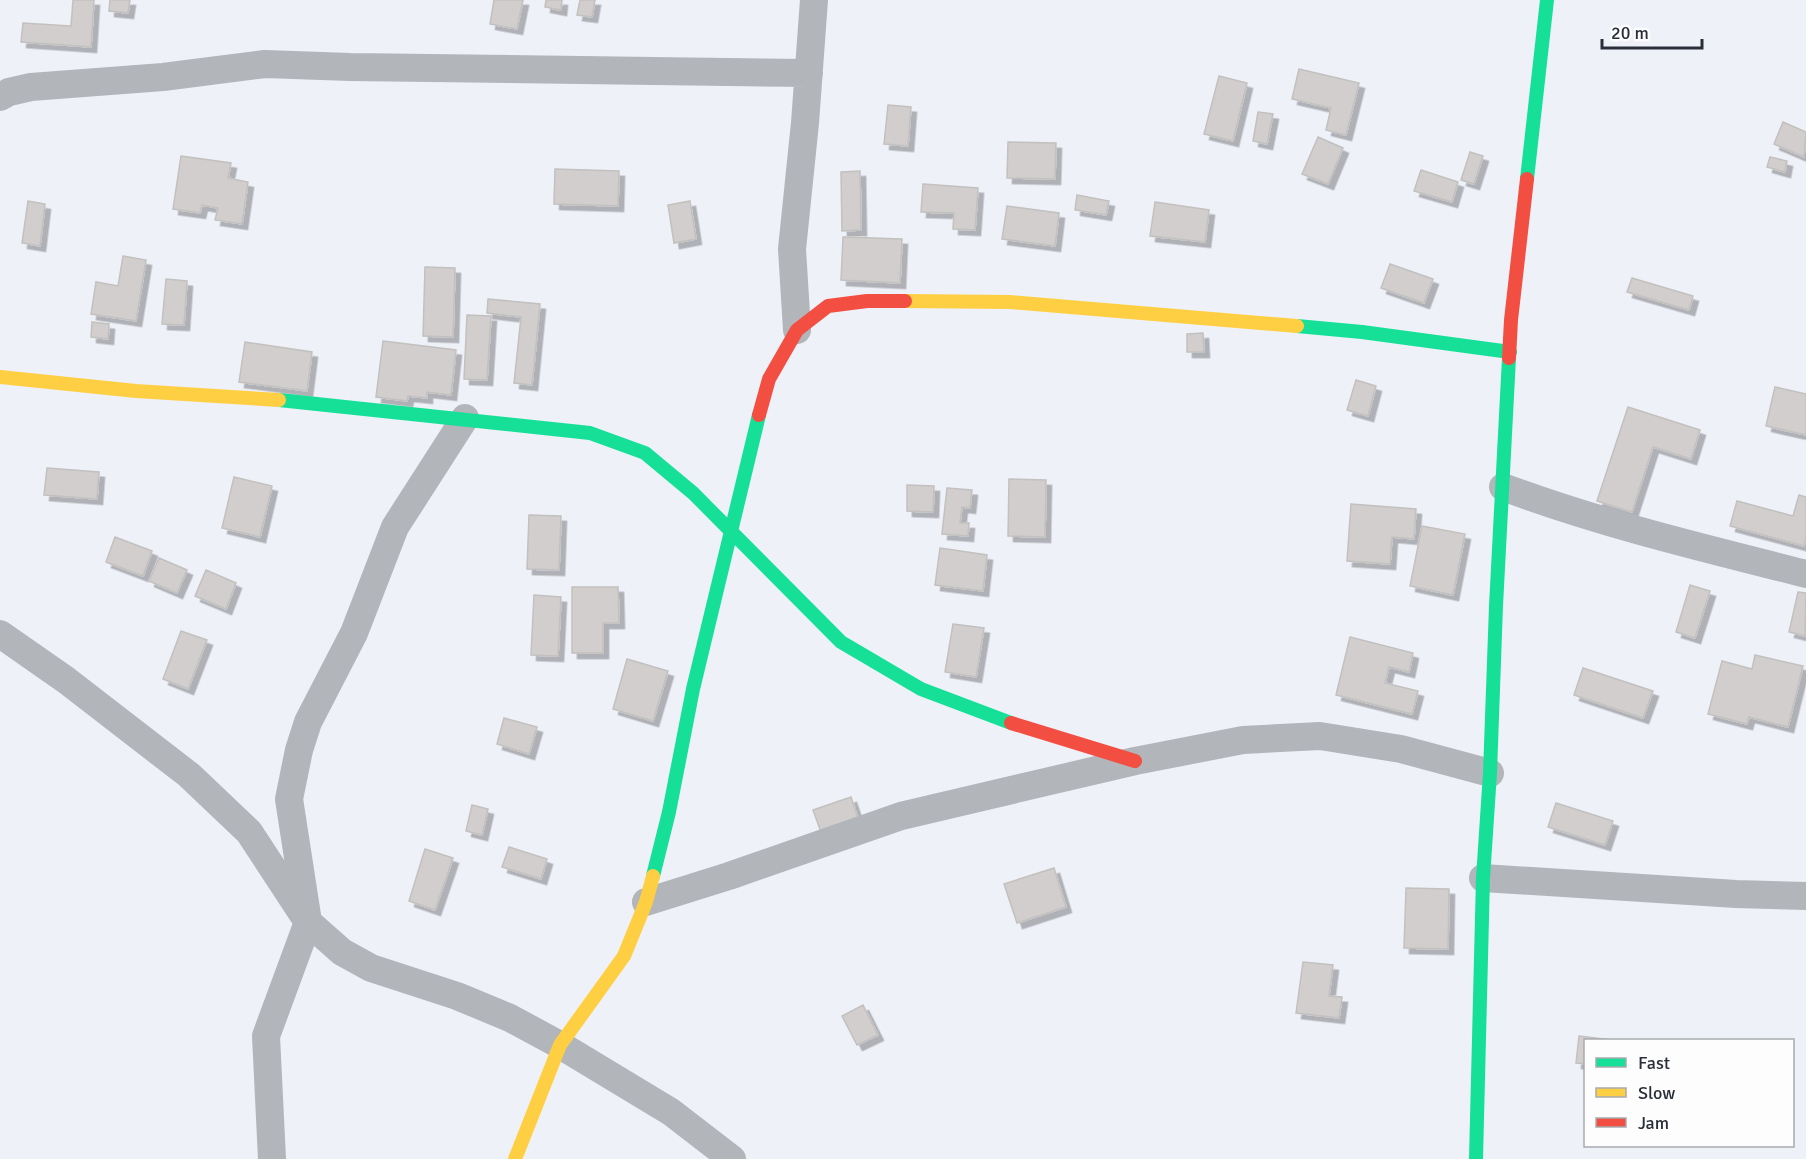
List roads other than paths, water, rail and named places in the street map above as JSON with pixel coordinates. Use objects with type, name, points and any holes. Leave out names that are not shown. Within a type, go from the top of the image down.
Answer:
[{"type":"street","points":[[797,330],[792,249],[806,123],[814,0]]},
{"type":"street","points":[[1476,1159],[1483,878],[1511,320],[1547,0]]},
{"type":"street","points":[[0,97],[9,92],[31,87],[163,77],[265,64],[808,73]]},
{"type":"street","points":[[515,1159],[560,1045],[624,956],[646,902],[669,812],[693,689],[749,451],[769,379],[797,330],[828,306],[867,301],[1010,302],[1362,332],[1510,352]]},
{"type":"street","points":[[0,377],[136,391],[310,402],[590,433],[645,453],[693,493],[842,642],[921,689],[1016,725],[1135,761]]},
{"type":"street","points":[[272,1159],[266,1036],[308,922],[289,799],[298,750],[308,722],[354,633],[395,527],[465,418]]},
{"type":"street","points":[[1503,487],[1560,508],[1623,527],[1806,574]]},
{"type":"street","points":[[0,634],[66,680],[198,783],[249,832],[308,922],[342,952],[371,968],[457,996],[510,1018],[560,1045],[671,1112],[732,1159]]},
{"type":"street","points":[[646,902],[729,876],[901,816],[1135,761],[1243,740],[1320,736],[1401,749],[1490,773]]},
{"type":"street","points":[[1483,878],[1736,894],[1806,896]]}]
